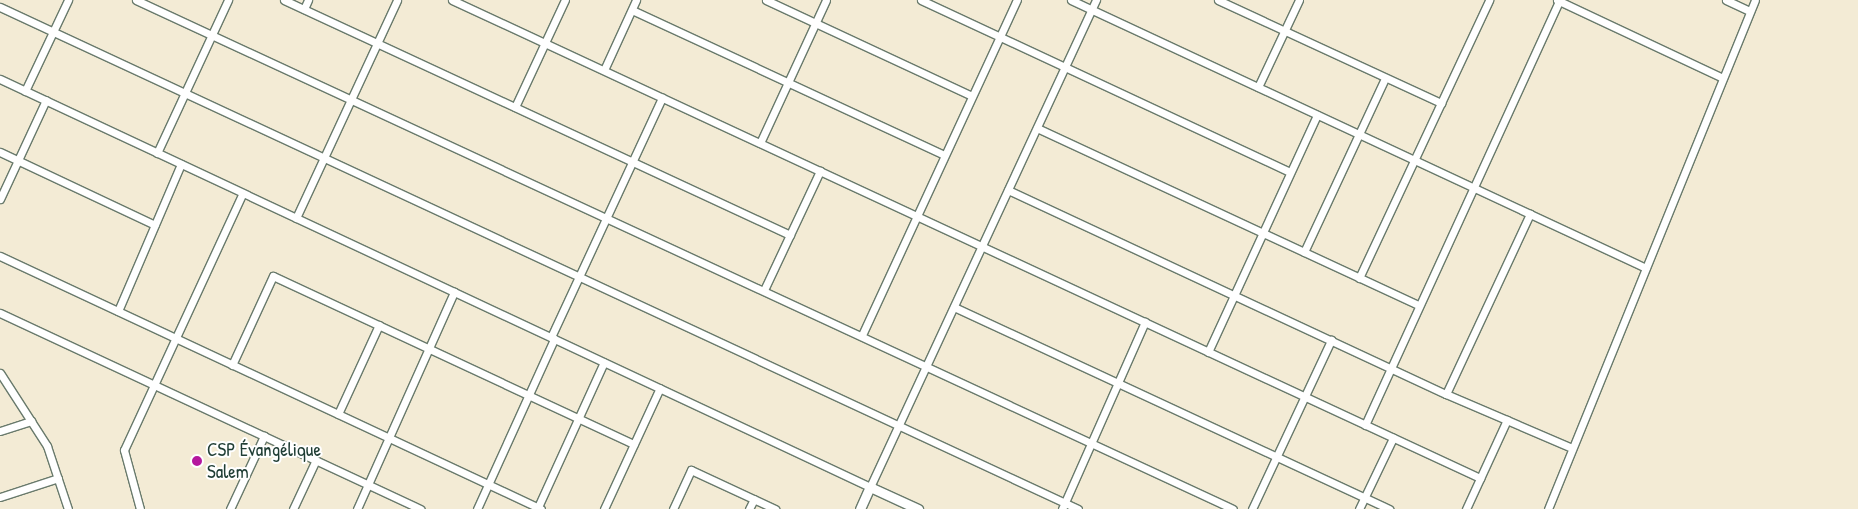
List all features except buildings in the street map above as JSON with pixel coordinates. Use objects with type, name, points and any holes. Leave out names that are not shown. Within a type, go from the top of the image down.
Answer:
[{"type":"street","points":[[26,91],[68,0]]},
{"type":"street","points":[[136,0],[606,219],[862,334],[926,367],[1233,509]]},
{"type":"street","points":[[157,153],[228,0]]},
{"type":"street","points":[[284,0],[790,235]]},
{"type":"street","points":[[304,9],[308,0]]},
{"type":"street","points":[[296,218],[397,0]]},
{"type":"street","points":[[452,0],[1480,478]]},
{"type":"street","points":[[515,107],[565,0]]},
{"type":"street","points":[[604,70],[636,0]]},
{"type":"street","points":[[766,0],[972,96]]},
{"type":"street","points":[[760,143],[826,0]]},
{"type":"street","points":[[921,0],[1290,172]]},
{"type":"street","points":[[862,334],[1017,0]]},
{"type":"street","points":[[1070,0],[1646,268]]},
{"type":"street","points":[[860,509],[1096,0]]},
{"type":"street","points":[[1218,0],[1441,103]]},
{"type":"street","points":[[1258,87],[1299,0]]},
{"type":"street","points":[[1360,278],[1489,0]]},
{"type":"street","points":[[1726,0],[1750,11]]},
{"type":"street","points":[[1548,509],[1754,0]]},
{"type":"street","points":[[1365,425],[1389,368],[1558,1],[1723,78]]},
{"type":"street","points":[[0,8],[898,426],[1063,506],[1078,509]]},
{"type":"street","points":[[632,10],[944,155]]},
{"type":"street","points":[[1304,252],[1385,78]]},
{"type":"street","points":[[0,79],[918,509]]},
{"type":"street","points":[[477,509],[529,395],[579,277],[662,98]]},
{"type":"street","points":[[0,199],[46,100]]},
{"type":"street","points":[[1208,352],[1317,115]]},
{"type":"street","points":[[1037,128],[1418,305]]},
{"type":"street","points":[[0,152],[155,225]]},
{"type":"street","points":[[118,311],[181,164]]},
{"type":"street","points":[[764,290],[820,171]]},
{"type":"street","points":[[1008,190],[1389,368],[1572,448]]},
{"type":"street","points":[[140,509],[124,450],[243,193]]},
{"type":"street","points":[[1446,394],[1530,214]]},
{"type":"street","points":[[0,256],[540,508],[604,362]]},
{"type":"street","points":[[232,364],[273,276],[634,444]]},
{"type":"street","points":[[356,509],[454,292]]},
{"type":"street","points":[[954,307],[1389,509]]},
{"type":"street","points":[[0,313],[368,484],[412,507],[421,509]]},
{"type":"street","points":[[1063,506],[1145,322]]},
{"type":"street","points":[[338,414],[379,325]]},
{"type":"street","points":[[1252,509],[1331,340]]},
{"type":"street","points":[[0,373],[47,446],[68,509]]},
{"type":"street","points":[[604,509],[660,388]]},
{"type":"street","points":[[1466,509],[1507,420]]},
{"type":"street","points":[[0,431],[31,421]]},
{"type":"street","points":[[230,509],[264,436]]},
{"type":"street","points":[[1359,509],[1392,438]]},
{"type":"street","points":[[293,509],[316,460]]},
{"type":"street","points":[[673,509],[691,470],[775,509]]},
{"type":"street","points":[[0,496],[58,478]]},
{"type":"street","points":[[749,509],[754,499]]},
{"type":"place","name":"CSP Évangélique Salem","points":[[197,461]]}]
